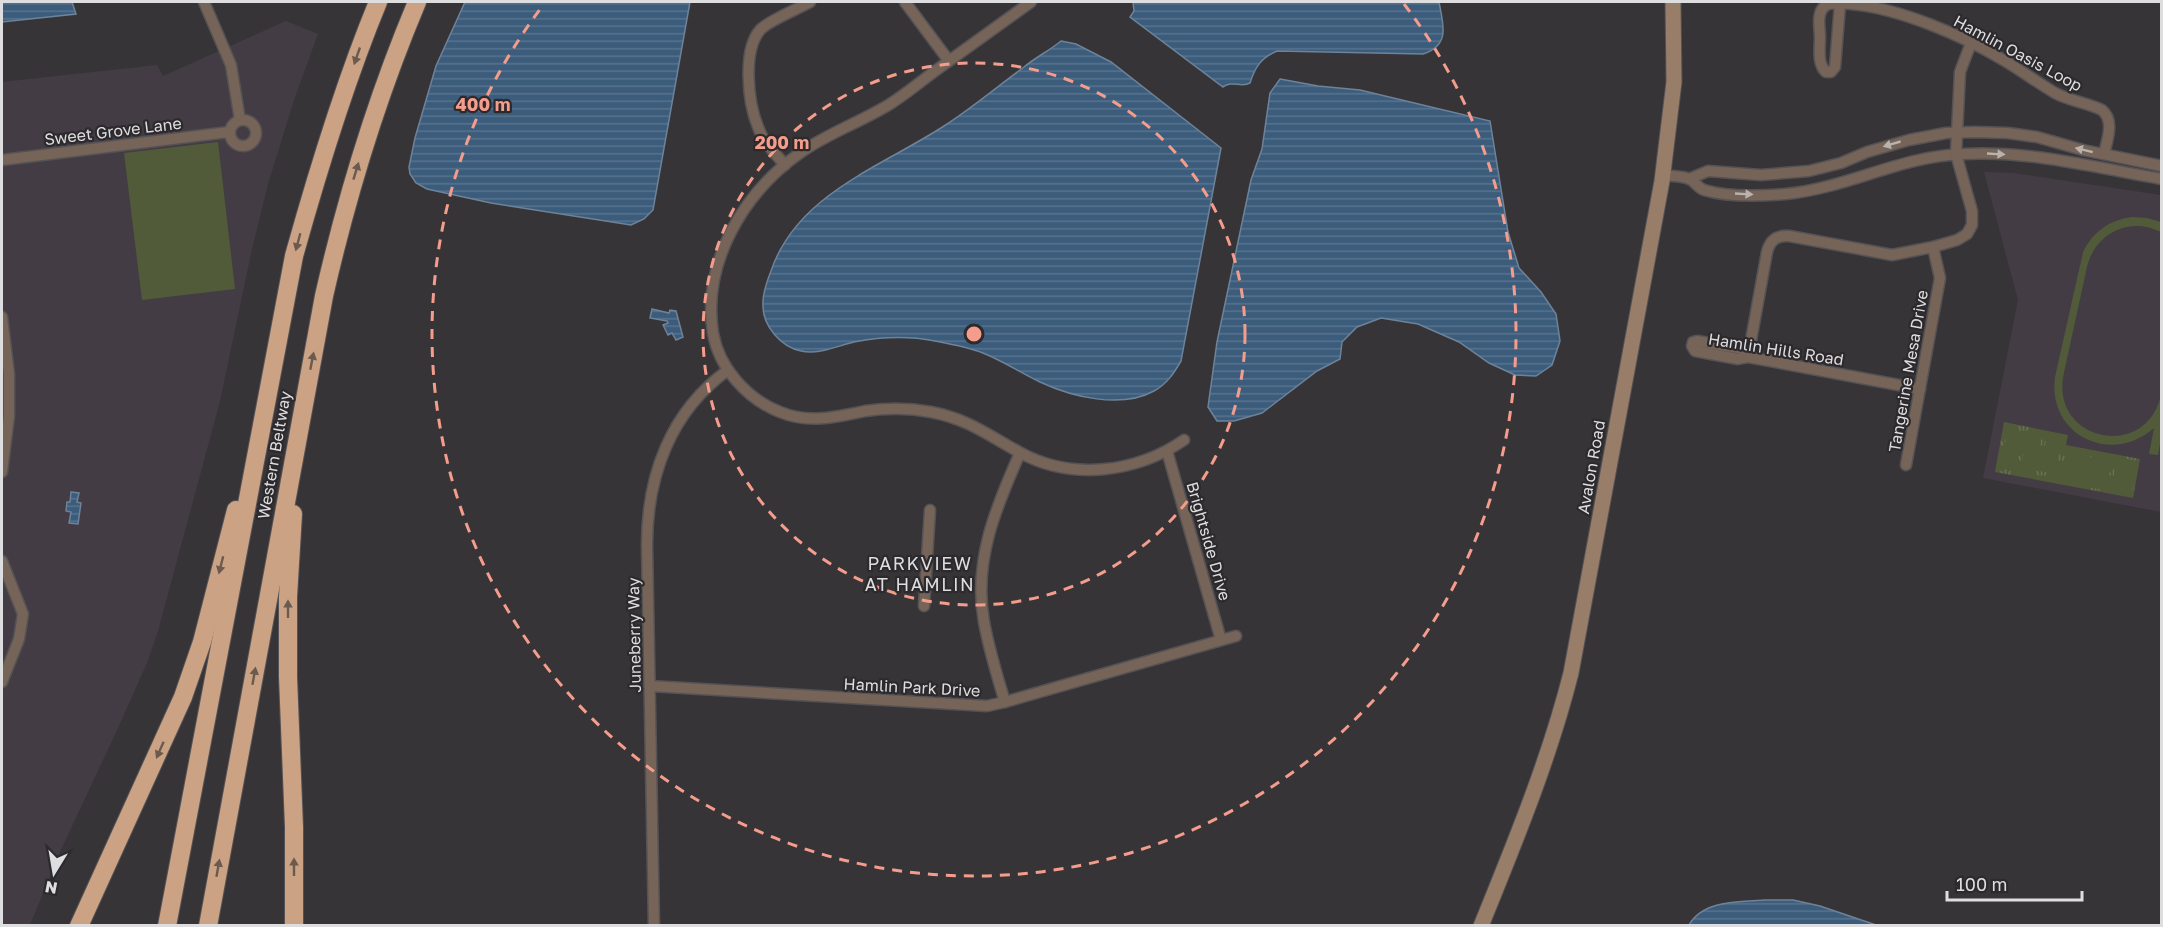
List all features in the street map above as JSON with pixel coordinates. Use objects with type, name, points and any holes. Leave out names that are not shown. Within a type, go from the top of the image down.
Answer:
[{"type":"highway","name":"Western Beltway","points":[[167,926],[294,256],[312,191],[343,97],[378,2]]},
{"type":"highway","name":"Western Beltway","points":[[208,926],[324,296],[346,202],[371,121],[417,2]]},
{"type":"highway","points":[[294,926],[294,827],[288,677],[288,597],[294,504],[307,387]]},
{"type":"highway","points":[[79,926],[183,697],[201,642],[227,540],[261,428]]},
{"type":"main road","name":"Avalon Road","points":[[1481,926],[1541,775],[1561,714],[1580,627],[1663,175],[1674,82],[1673,2]]},
{"type":"street","points":[[204,2],[231,65],[240,120]]},
{"type":"street","points":[[784,165],[758,128],[748,81],[751,57],[759,31],[766,24],[810,2]]},
{"type":"street","points":[[905,2],[949,61]]},
{"type":"street","points":[[1031,2],[889,104],[801,152],[784,165],[738,218],[719,257],[711,315],[715,342],[729,370],[744,389],[772,409],[792,416],[825,419],[888,409],[923,411],[948,416],[975,426],[1020,453],[1058,466],[1089,470],[1127,466],[1167,451],[1184,440]]},
{"type":"street","points":[[1840,4],[1835,64],[1833,71],[1827,72],[1821,65],[1820,14],[1827,5],[1840,4]]},
{"type":"street","name":"Hamlin Oasis Loop","points":[[1840,4],[1857,4],[1891,12],[1971,43],[2058,94],[2105,112],[2110,123],[2104,154]]},
{"type":"street","points":[[1933,247],[1961,238],[1971,227],[1972,211],[1956,154],[1956,133],[1960,72],[1971,43]]},
{"type":"street","points":[[240,120],[249,121],[255,127],[256,136],[254,141],[246,146],[237,145],[231,140],[229,132],[232,124],[240,120]]},
{"type":"street","name":"Sweet Grove Lane","points":[[2,160],[229,132]]},
{"type":"street","points":[[1689,179],[1708,171],[1769,175],[1809,171],[1841,163],[1901,142],[1956,133],[1990,132],[2025,135],[2162,166]]},
{"type":"street","points":[[1663,175],[1689,179],[1705,190],[1747,194],[1788,193],[1836,185],[1913,160],[1956,154],[2015,155],[2162,179]]},
{"type":"street","name":"Hamlin Hills Road","points":[[1920,389],[1749,353],[1767,252],[1770,242],[1776,238],[1789,236],[1892,255],[1933,247]]},
{"type":"street","name":"Tangerine Mesa Drive","points":[[1906,465],[1940,278],[1933,247]]},
{"type":"street","points":[[2,317],[9,374],[9,416],[2,472]]},
{"type":"street","name":"Juneberry Way","points":[[654,926],[647,533],[654,483],[666,446],[682,417],[704,389],[729,370]]},
{"type":"street","name":"Brightside Drive","points":[[1167,451],[1221,640]]},
{"type":"street","points":[[1005,702],[984,621],[981,577],[984,551],[993,517],[1020,453]]},
{"type":"street","points":[[924,606],[930,510]]},
{"type":"street","points":[[2,561],[22,614],[19,639],[2,682]]},
{"type":"street","name":"Hamlin Park Drive","points":[[650,686],[987,706],[1236,636]]},
{"type":"shaded area","points":[[286,21],[318,34],[295,97],[268,184],[220,401],[158,631],[147,663],[58,856],[30,925],[2,926],[2,82],[157,65],[163,76]]},
{"type":"shaded area","points":[[1984,172],[2013,173],[2161,195],[2161,512],[1983,478],[2018,300]]},
{"type":"green space","points":[[218,142],[235,289],[142,300],[124,153]]},
{"type":"green space","points":[[2132,217],[2161,222],[2161,232],[2137,226],[2126,227],[2106,237],[2091,255],[2063,377],[2064,399],[2072,417],[2086,429],[2103,435],[2121,435],[2138,429],[2152,416],[2161,395],[2161,438],[2158,455],[2149,454],[2154,428],[2137,439],[2119,444],[2102,444],[2085,438],[2071,429],[2061,415],[2055,397],[2055,377],[2083,252],[2103,228],[2116,221]]},
{"type":"green space","points":[[2004,422],[2068,435],[2066,445],[2140,459],[2133,498],[1995,472]]},
{"type":"green space","points":[[2007,432],[2022,435],[2016,467],[2001,464]]},
{"type":"green space","points":[[2027,436],[2041,439],[2035,470],[2021,468]]},
{"type":"green space","points":[[2046,440],[2061,442],[2055,474],[2040,471]]},
{"type":"green space","points":[[2068,448],[2088,452],[2082,486],[2061,482]]},
{"type":"green space","points":[[2092,453],[2113,456],[2106,490],[2086,487]]},
{"type":"green space","points":[[2117,457],[2137,461],[2131,495],[2111,491]]},
{"type":"water","points":[[2,2],[72,2],[76,14],[2,22]]},
{"type":"water","points":[[465,2],[690,2],[653,210],[644,219],[631,225],[491,203],[427,189],[416,183],[410,174],[409,167],[415,138],[436,66]]},
{"type":"water","points":[[1133,2],[1439,2],[1443,33],[1438,45],[1423,54],[1277,51],[1259,64],[1250,83],[1230,84],[1223,87],[1130,17],[1134,11]]},
{"type":"water","points":[[1061,41],[1076,44],[1111,62],[1221,148],[1181,361],[1166,382],[1154,391],[1141,396],[1127,399],[1097,399],[1053,387],[977,351],[925,339],[874,339],[808,352],[794,349],[780,340],[766,321],[763,297],[769,275],[783,244],[800,222],[844,185],[944,126]]},
{"type":"water","points":[[1280,79],[1360,90],[1490,121],[1508,232],[1519,268],[1541,292],[1556,314],[1560,341],[1552,365],[1536,376],[1515,375],[1489,363],[1459,342],[1418,324],[1381,318],[1357,327],[1342,342],[1340,359],[1317,371],[1262,413],[1234,421],[1217,421],[1208,407],[1217,342],[1251,180],[1262,149],[1270,93]]},
{"type":"water","points":[[652,309],[669,313],[670,310],[676,311],[683,337],[676,340],[672,333],[668,335],[663,325],[668,323],[667,321],[650,318]]},
{"type":"water","points":[[71,492],[79,493],[77,502],[81,503],[78,524],[69,523],[71,512],[66,511]]},
{"type":"water","points":[[1793,900],[1820,906],[1876,925],[1689,925],[1695,917],[1712,907],[1733,902]]},
{"type":"district","name":"PARKVIEW AT HAMLIN","points":[[920,574]]}]
